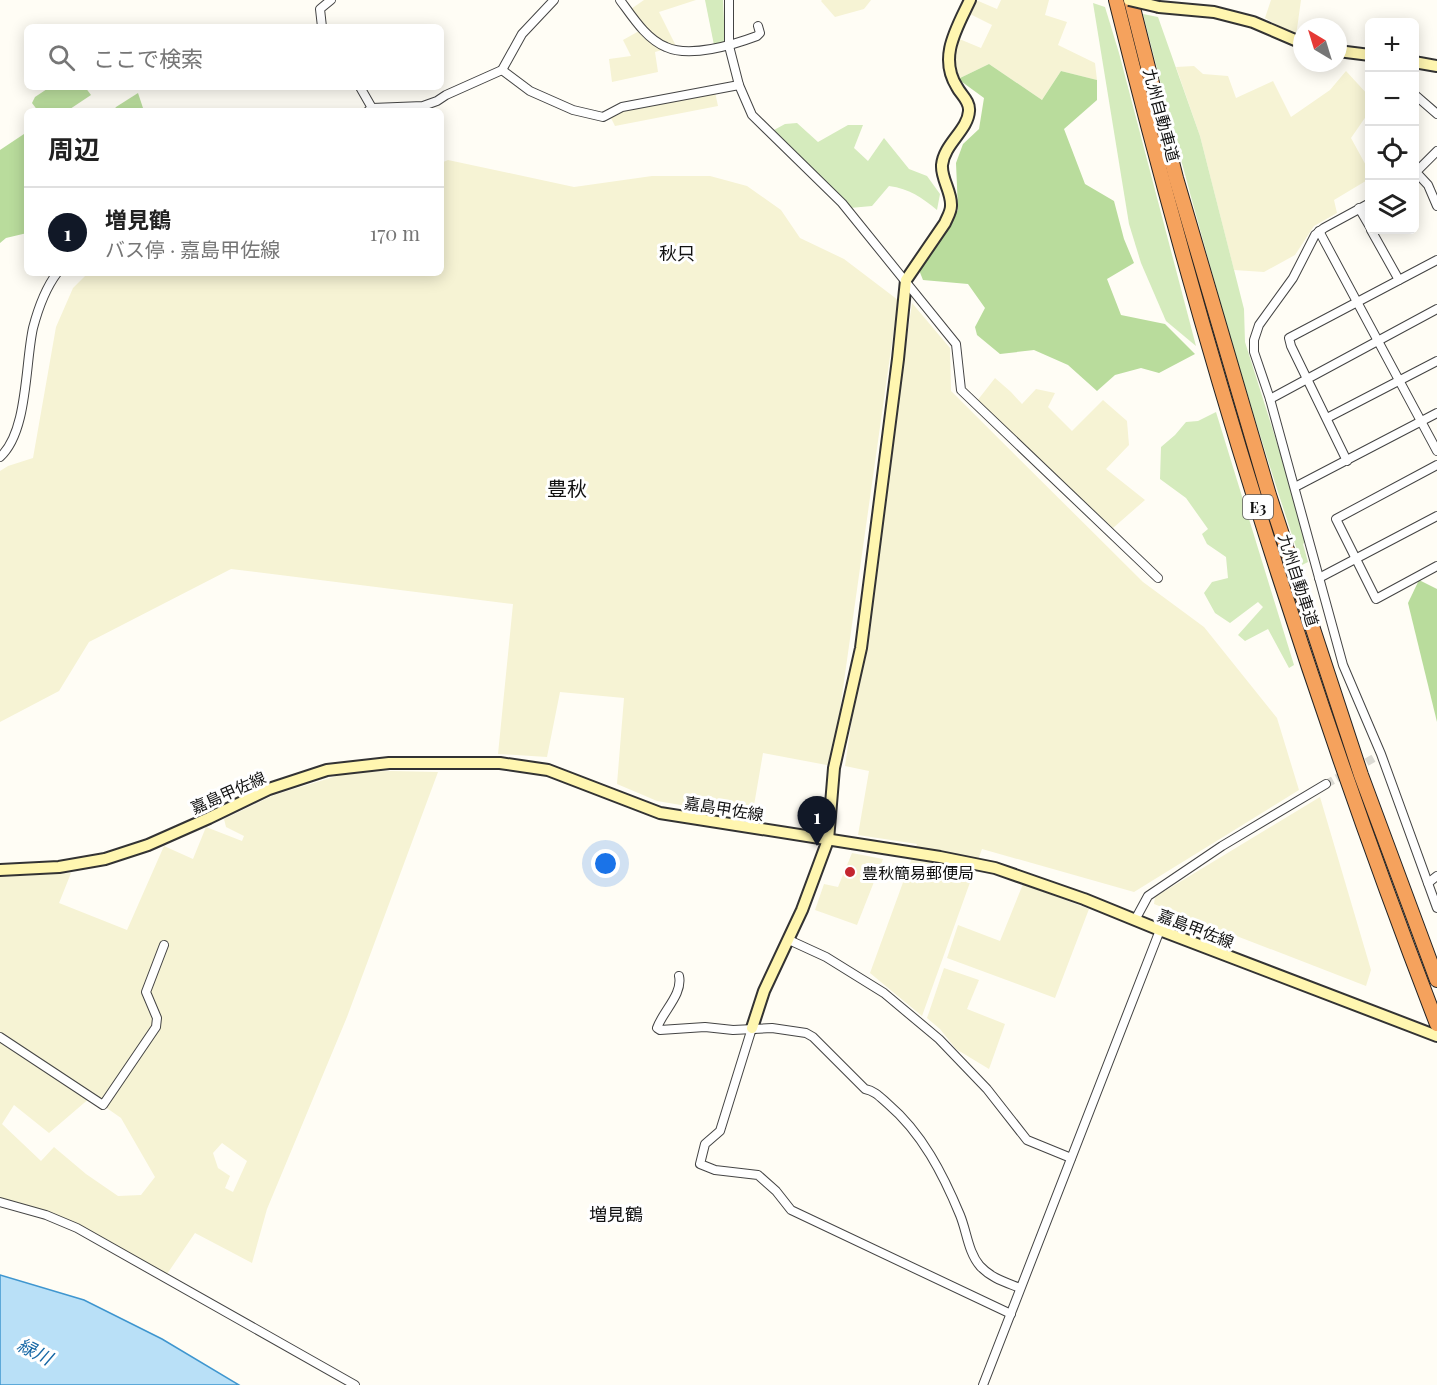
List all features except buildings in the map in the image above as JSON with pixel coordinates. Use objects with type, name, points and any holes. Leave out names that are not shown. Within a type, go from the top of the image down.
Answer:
[{"type":"highway","name":"九州自動車道","points":[[1116,0],[1139,96],[1195,302],[1268,541],[1348,783],[1437,1024]]},
{"type":"highway","name":"九州自動車道","points":[[1130,0],[1176,178],[1269,495],[1361,776],[1437,980]]},
{"type":"main road","points":[[752,1028],[764,991],[789,940],[828,840],[834,768],[861,648],[906,280],[945,223],[951,205],[943,163],[947,150],[969,112],[964,96],[952,78],[948,57],[952,38],[970,0]]},
{"type":"main road","points":[[1130,0],[1214,12],[1253,22],[1293,39]]},
{"type":"main road","points":[[1347,52],[1365,54]]},
{"type":"main road","points":[[1419,63],[1437,66]]},
{"type":"main road","name":"嘉島甲佐線","points":[[0,870],[59,867],[105,859],[148,845],[269,789],[327,770],[389,763],[500,763],[564,776],[660,813],[940,856],[995,868],[1084,899],[1437,1036]]},
{"type":"street","points":[[322,24],[320,9],[331,0]]},
{"type":"street","points":[[391,108],[423,105],[437,101],[502,70],[522,34],[554,0]]},
{"type":"street","points":[[620,0],[634,20],[664,46],[680,51],[729,46],[757,36],[760,33],[758,26]]},
{"type":"street","points":[[729,0],[729,46],[739,85],[752,115],[842,203],[956,344],[961,390],[1158,578]]},
{"type":"street","points":[[502,70],[530,91],[573,110],[603,117],[622,107],[739,85]]},
{"type":"street","points":[[361,90],[369,108]]},
{"type":"street","points":[[1419,98],[1437,114]]},
{"type":"street","points":[[1419,168],[1437,151]]},
{"type":"street","points":[[1419,176],[1428,185],[1437,206]]},
{"type":"street","points":[[1365,205],[1318,231],[1293,278],[1259,325],[1254,340],[1254,352],[1270,399],[1347,675],[1437,908]]},
{"type":"street","points":[[1359,208],[1365,219]]},
{"type":"street","points":[[1318,231],[1437,451]]},
{"type":"street","points":[[1373,234],[1399,280]]},
{"type":"street","points":[[1347,460],[1289,338],[1437,260]]},
{"type":"street","points":[[0,457],[20,423],[33,328],[46,287],[55,276]]},
{"type":"street","points":[[1270,399],[1437,309]]},
{"type":"street","points":[[1328,418],[1437,361]]},
{"type":"street","points":[[1295,487],[1437,413]]},
{"type":"street","points":[[1437,465],[1336,519],[1376,598],[1437,566]]},
{"type":"street","points":[[1319,578],[1437,516]]},
{"type":"street","points":[[1135,920],[1148,896],[1222,846],[1326,784]]},
{"type":"street","points":[[1428,883],[1437,876]]},
{"type":"street","points":[[983,1385],[1160,930]]},
{"type":"street","points":[[789,940],[826,957],[884,993],[939,1039],[987,1089],[1027,1140],[1071,1158]]},
{"type":"street","points":[[0,1037],[103,1105],[156,1027],[157,1018],[146,992],[164,945]]},
{"type":"street","points":[[679,976],[681,983],[657,1028],[660,1030],[705,1027],[789,1030],[813,1037],[865,1089],[873,1091],[906,1120],[932,1157],[960,1215],[972,1254],[992,1277],[1020,1288]]},
{"type":"street","points":[[752,1028],[720,1131],[705,1144],[700,1164],[715,1170],[758,1175],[776,1191],[791,1210],[1011,1314]]},
{"type":"street","points":[[0,1202],[46,1215],[77,1228],[355,1385]]},
{"type":"shaded area","points":[[644,0],[696,0],[659,12],[676,46],[655,52],[658,72],[612,82],[609,59],[631,56],[623,40],[639,31],[642,24],[631,9]]},
{"type":"shaded area","points":[[822,0],[871,0],[864,9],[835,17]]},
{"type":"shaded area","points":[[976,0],[997,9],[1001,0],[1049,0],[1045,15],[1067,22],[1058,45],[1095,63],[1097,80],[1061,71],[1042,100],[989,64],[958,79],[953,61],[957,38],[981,48],[992,25],[970,14]]},
{"type":"shaded area","points":[[1271,0],[1301,0],[1298,18],[1293,18],[1293,34],[1265,18]]},
{"type":"shaded area","points":[[1194,66],[1203,74],[1228,76],[1236,98],[1273,81],[1291,117],[1330,90],[1345,72],[1365,92],[1365,118],[1351,138],[1365,164],[1365,181],[1334,200],[1337,213],[1314,226],[1295,255],[1264,272],[1234,270],[1200,136],[1176,67]]},
{"type":"shaded area","points":[[715,92],[718,106],[615,126],[610,116],[622,109]]},
{"type":"shaded area","points":[[448,160],[574,187],[652,176],[710,176],[747,186],[781,210],[800,238],[844,259],[898,300],[832,766],[763,753],[752,817],[657,801],[617,784],[624,698],[560,692],[547,757],[498,754],[513,604],[231,569],[89,642],[59,691],[0,722],[0,471],[33,458],[56,327],[73,288],[85,276],[444,276],[444,162]]},
{"type":"shaded area","points":[[912,303],[950,348],[951,391],[1143,582],[1204,627],[1277,718],[1299,790],[1134,892],[982,849],[922,1016],[870,973],[917,844],[858,835],[869,771],[845,766]]},
{"type":"shaded area","points":[[995,378],[1022,404],[1036,389],[1055,393],[1048,407],[1072,431],[1103,400],[1127,421],[1129,445],[1106,469],[1145,500],[1113,528],[977,401]]},
{"type":"shaded area","points":[[350,772],[438,772],[347,1017],[267,1209],[252,1263],[195,1233],[165,1277],[46,1215],[0,1198],[0,877],[71,873],[59,903],[127,930],[164,846],[193,859],[206,827],[242,841],[244,836],[226,827],[224,819],[274,795]],"holes":[[[91,1097],[121,1118],[155,1177],[141,1195],[118,1196],[86,1174],[54,1147],[41,1161],[2,1124],[14,1105],[49,1133]],[[222,1143],[247,1161],[233,1192],[225,1188],[230,1176],[218,1168],[213,1153]]]},
{"type":"shaded area","points":[[1320,797],[1371,970],[1366,986],[1154,904],[1155,897]]},
{"type":"shaded area","points":[[852,853],[883,859],[857,925],[815,910],[824,884],[838,887]]},
{"type":"shaded area","points":[[1023,884],[1089,909],[1055,998],[947,958],[958,925],[1000,941]]},
{"type":"shaded area","points":[[944,968],[979,980],[967,1009],[1005,1024],[989,1069],[956,1049],[940,1029],[927,1018]]},
{"type":"green space","points":[[705,0],[723,0],[725,43],[714,45]]},
{"type":"green space","points":[[1093,3],[1105,7],[1119,53],[1196,346],[1166,321],[1141,263],[1129,224]]},
{"type":"green space","points":[[1143,14],[1158,17],[1200,136],[1244,309],[1245,342],[1290,484],[1305,542],[1303,544],[1308,562],[1302,565],[1217,291]]},
{"type":"green space","points":[[989,64],[1042,100],[1061,71],[1097,80],[1097,100],[1064,129],[1085,184],[1114,201],[1124,239],[1134,263],[1107,279],[1121,315],[1165,324],[1195,354],[1159,373],[1141,368],[1115,375],[1097,391],[1068,365],[1034,350],[1000,354],[977,335],[975,327],[985,308],[968,284],[923,280],[919,270],[958,210],[956,163],[963,144],[979,129],[984,98],[958,79]]},
{"type":"green space","points":[[46,90],[87,90],[91,95],[72,108],[36,108],[32,103],[35,97]]},
{"type":"green space","points":[[138,93],[143,108],[115,108]]},
{"type":"green space","points":[[797,123],[818,142],[848,125],[863,125],[854,148],[868,161],[884,138],[909,169],[927,176],[940,194],[937,210],[915,194],[889,186],[872,206],[850,208],[774,130],[785,124]]},
{"type":"green space","points":[[24,134],[24,234],[6,238],[0,243],[0,150]]},
{"type":"green space","points":[[1216,412],[1294,665],[1289,668],[1268,629],[1245,641],[1238,635],[1263,607],[1258,602],[1230,623],[1215,613],[1204,593],[1212,582],[1228,578],[1226,557],[1207,544],[1202,534],[1208,529],[1186,498],[1160,479],[1161,447],[1186,422],[1198,421]]},
{"type":"green space","points":[[1419,580],[1437,589],[1437,722],[1408,603]]},
{"type":"water","name":"緑川","points":[[0,1275],[84,1300],[162,1339],[239,1385],[0,1385]]},
{"type":"tunnel","points":[[1356,768],[1374,758]]},
{"type":"tunnel","points":[[1326,784],[1346,773]]},
{"type":"place","name":"増見鶴","points":[[817,846]]},
{"type":"place","name":"豊秋簡易郵便局","points":[[850,872]]},
{"type":"district","name":"秋只","points":[[677,253]]},
{"type":"district","name":"豊秋","points":[[567,487]]},
{"type":"district","name":"増見鶴","points":[[616,1214]]}]
